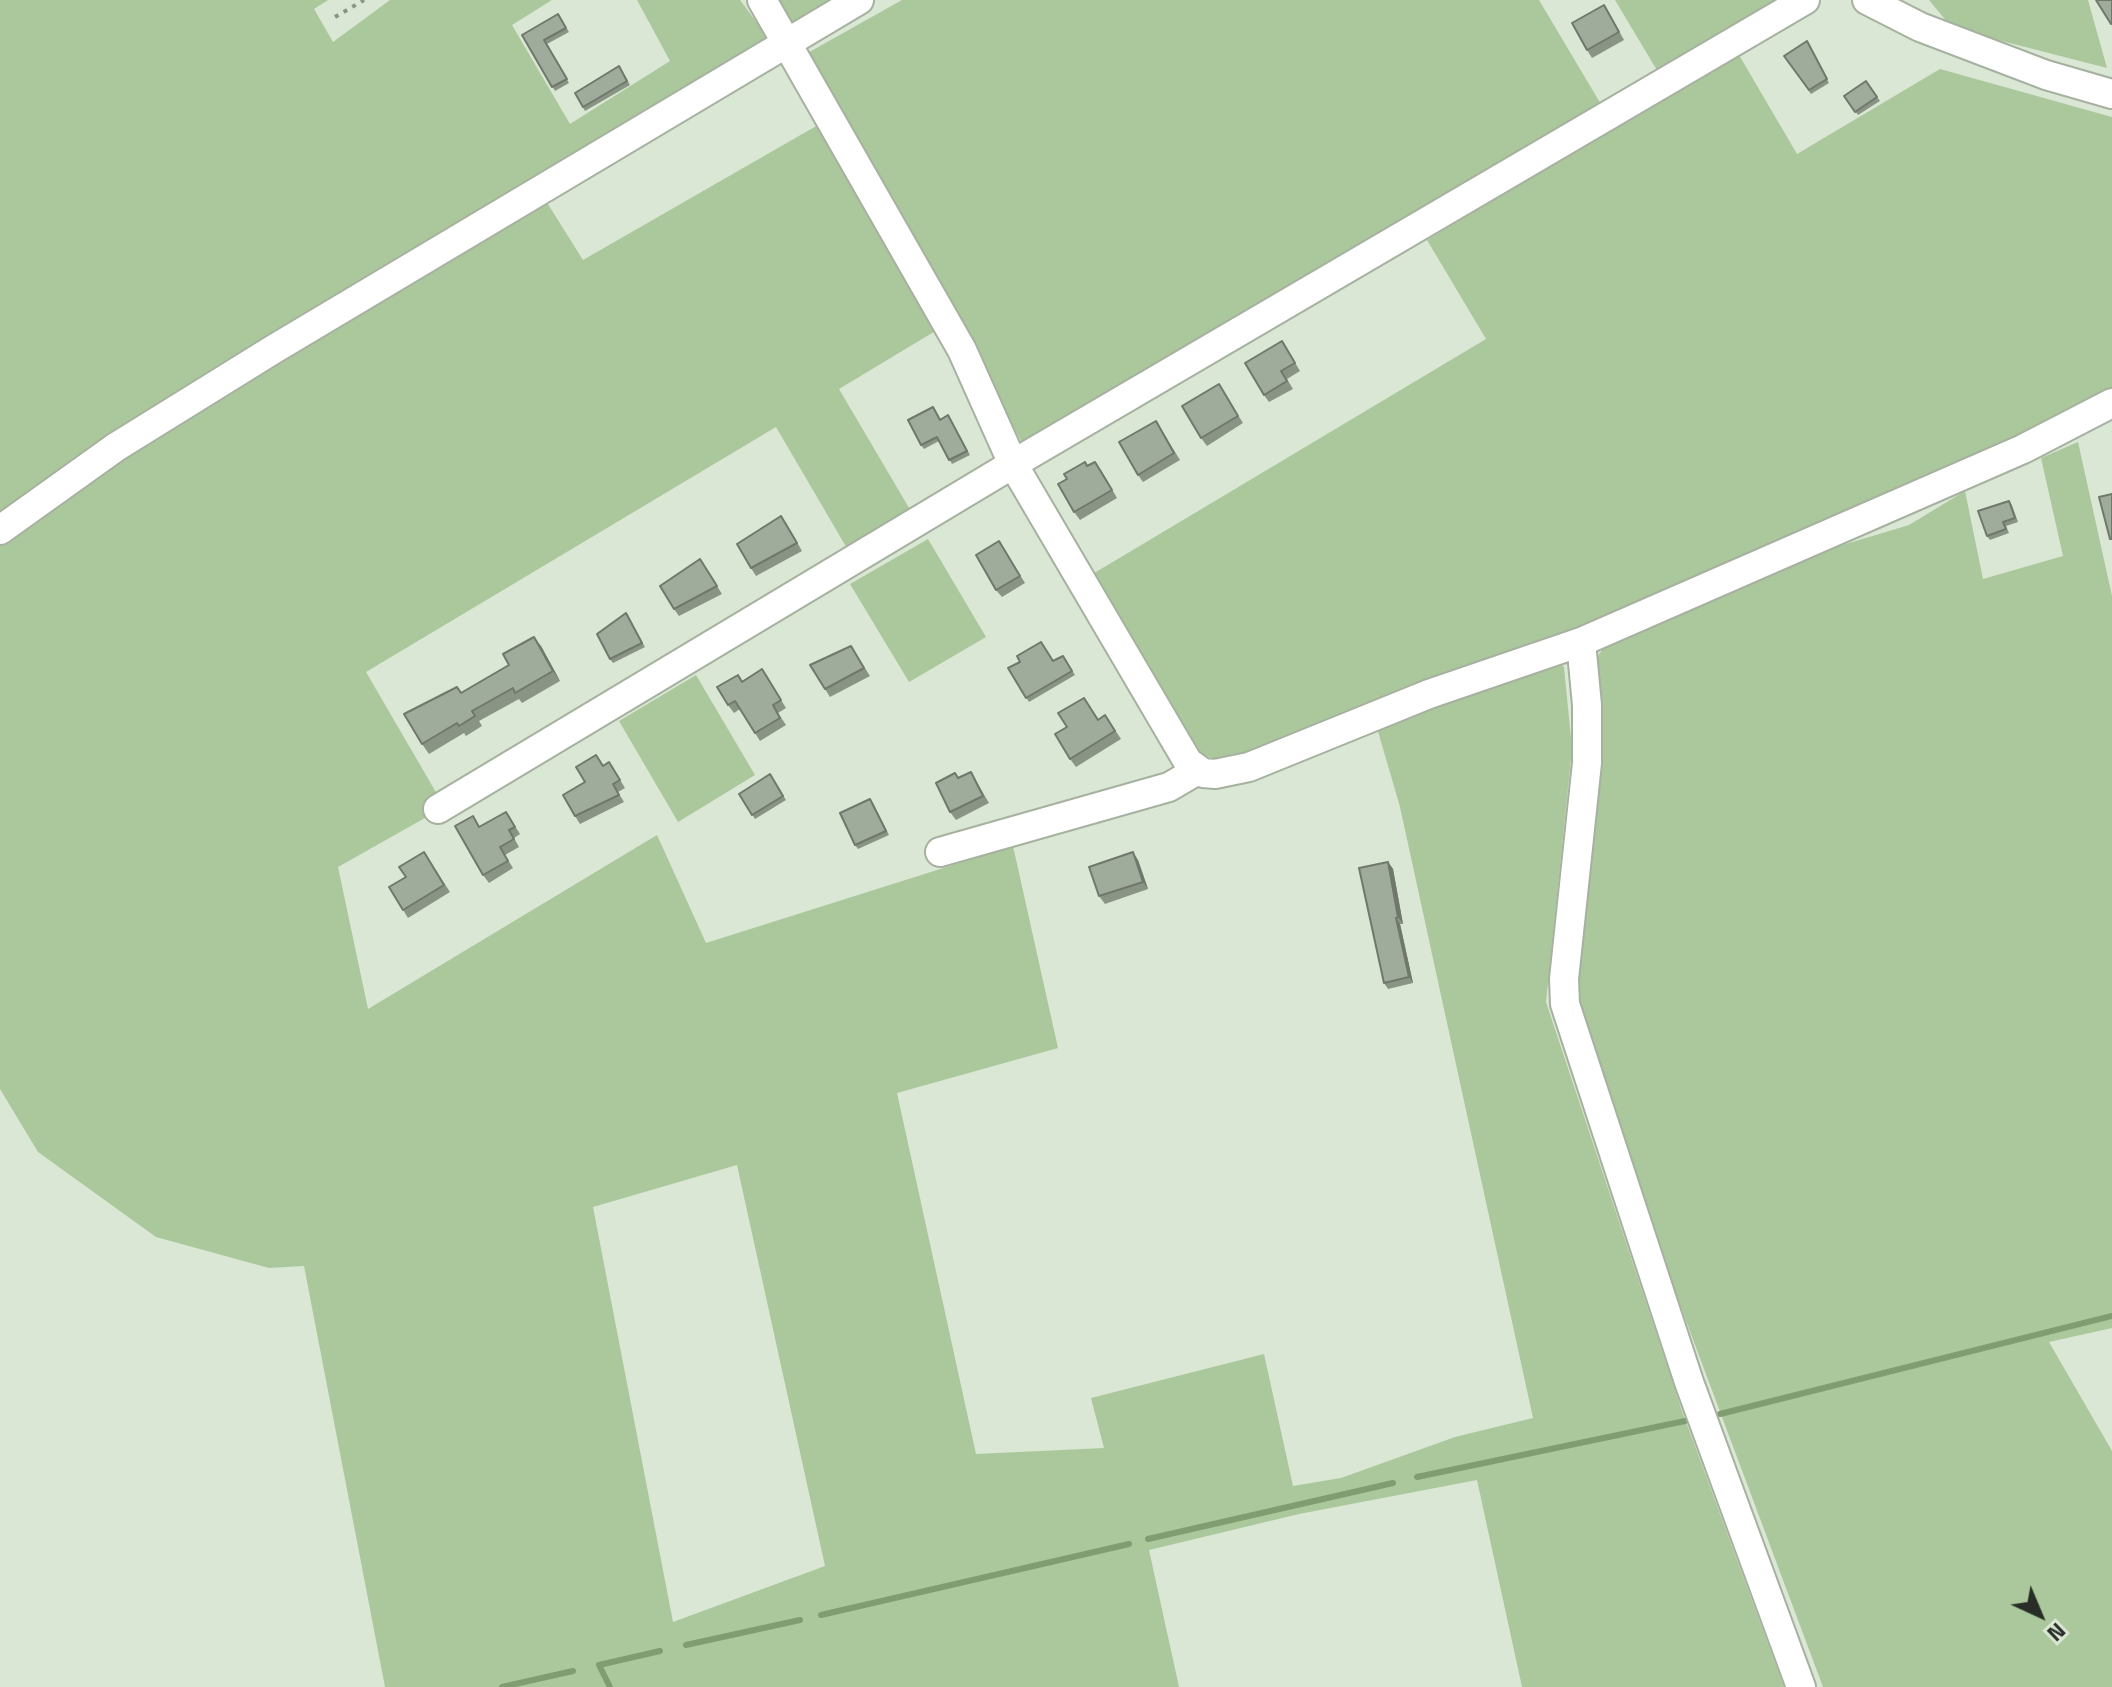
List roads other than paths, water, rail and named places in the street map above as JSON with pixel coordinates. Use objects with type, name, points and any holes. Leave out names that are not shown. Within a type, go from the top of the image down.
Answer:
[{"type":"street","points":[[762,0],[788,40],[962,350],[1013,464],[1168,732],[1188,762],[1198,770],[1215,774],[1249,767],[1429,694],[1581,642],[2023,449],[2112,403]]},
{"type":"street","points":[[0,530],[116,447],[859,0]]},
{"type":"street","points":[[438,809],[1013,464],[1805,0]]},
{"type":"street","points":[[1867,0],[1919,14],[2046,75],[2112,94]]},
{"type":"street","points":[[1581,642],[1587,705],[1587,763],[1564,979],[1565,1004],[1689,1382],[1801,1687]]},
{"type":"street","points":[[940,852],[1169,787],[1198,770]]},
{"type":"waterway","points":[[1720,1414],[2112,1316]]},
{"type":"waterway","points":[[1417,1477],[1685,1421]]},
{"type":"waterway","points":[[1148,1539],[1393,1483]]},
{"type":"waterway","points":[[821,1615],[1129,1544]]},
{"type":"waterway","points":[[686,1645],[800,1620]]},
{"type":"waterway","points":[[610,1687],[599,1665],[660,1651]]},
{"type":"waterway","points":[[502,1687],[573,1671]]}]
